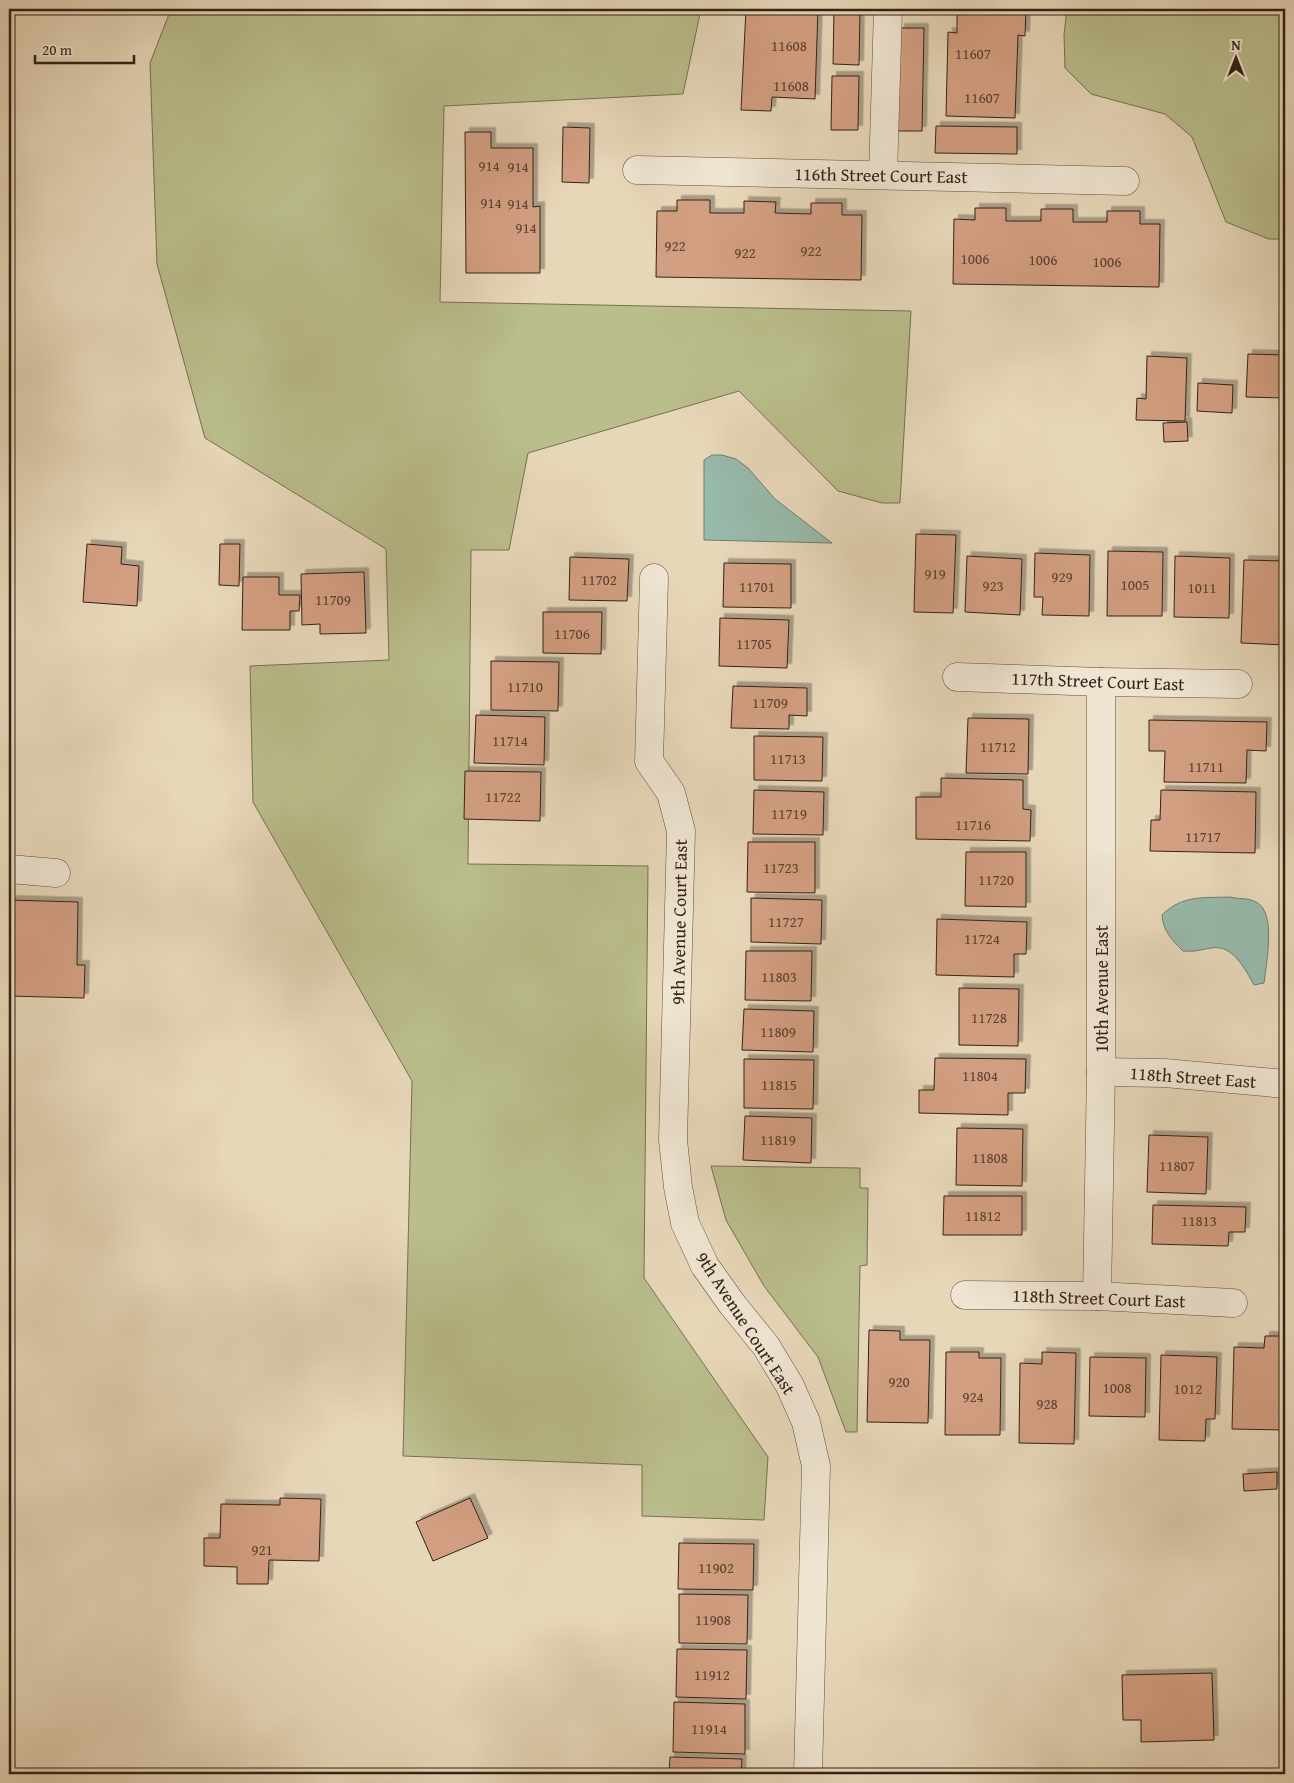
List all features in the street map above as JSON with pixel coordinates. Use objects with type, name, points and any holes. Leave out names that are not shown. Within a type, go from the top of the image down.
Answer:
[{"type":"street","points":[[883,175],[888,9]]},
{"type":"street","name":"116th Street Court East","points":[[637,170],[1125,181]]},
{"type":"street","name":"9th Avenue Court East","points":[[654,578],[649,761],[671,793],[681,831],[673,1140],[678,1187],[686,1222],[705,1266],[732,1304],[766,1346],[790,1386],[806,1422],[816,1466],[808,1774]]},
{"type":"street","name":"117th Street Court East","points":[[957,677],[1238,684]]},
{"type":"street","name":"10th Avenue East","points":[[1097,1296],[1101,1072],[1101,682]]},
{"type":"street","points":[[9,869],[56,873]]},
{"type":"street","name":"118th Street East","points":[[1101,1072],[1166,1073],[1285,1084]]},
{"type":"street","name":"118th Street Court East","points":[[965,1295],[1097,1296],[1233,1303]]},
{"type":"green space","points":[[171,9],[701,9],[683,94],[444,106],[440,302],[911,311],[900,503],[882,503],[838,491],[739,391],[528,453],[509,550],[471,550],[468,864],[648,866],[644,1278],[768,1457],[764,1520],[642,1516],[642,1465],[403,1456],[412,1081],[253,802],[250,666],[389,660],[386,549],[205,438],[157,264],[150,63]]},
{"type":"green space","points":[[1067,9],[1285,9],[1285,239],[1269,239],[1226,222],[1192,137],[1165,114],[1091,94],[1065,68],[1064,35]]},
{"type":"green space","points":[[711,1166],[860,1168],[860,1188],[868,1188],[867,1265],[860,1266],[857,1432],[846,1432],[818,1357],[764,1286],[726,1220]]},
{"type":"shaded area","points":[[712,455],[722,455],[736,459],[748,468],[775,499],[832,543],[704,540],[704,460]]},
{"type":"shaded area","points":[[1230,897],[1256,902],[1266,916],[1269,939],[1264,983],[1254,985],[1237,959],[1226,950],[1211,948],[1183,951],[1164,926],[1162,915],[1177,904],[1193,899]]},
{"type":"building","points":[[746,9],[818,9],[815,99],[772,97],[771,111],[741,110]]},
{"type":"building","points":[[957,9],[1026,9],[1025,36],[1018,35],[1015,118],[946,116],[948,32],[957,33]]},
{"type":"building","points":[[834,11],[860,12],[859,65],[833,64]]},
{"type":"building","points":[[900,28],[924,28],[922,131],[898,131]]},
{"type":"building","points":[[832,76],[859,76],[858,130],[831,130]]},
{"type":"building","points":[[936,126],[1017,127],[1017,154],[935,153]]},
{"type":"building","points":[[563,127],[590,128],[589,183],[562,182]]},
{"type":"building","points":[[465,132],[491,132],[491,148],[533,148],[533,207],[540,206],[540,273],[466,273]]},
{"type":"building","points":[[677,200],[710,200],[710,213],[744,213],[744,201],[776,202],[775,213],[811,214],[811,203],[842,203],[842,215],[862,215],[861,280],[656,277],[657,211],[677,211]]},
{"type":"building","points":[[975,208],[1006,208],[1006,221],[1041,221],[1041,209],[1073,209],[1073,222],[1107,222],[1107,211],[1140,211],[1140,224],[1160,224],[1159,287],[953,284],[954,219],[975,220]]},
{"type":"building","points":[[1248,354],[1285,355],[1285,398],[1246,397]]},
{"type":"building","points":[[1147,356],[1187,358],[1185,421],[1136,420],[1137,398],[1146,399]]},
{"type":"building","points":[[1198,383],[1233,385],[1232,413],[1197,411]]},
{"type":"building","points":[[1187,422],[1188,441],[1164,442],[1163,423]]},
{"type":"building","points":[[916,534],[956,535],[953,613],[914,612]]},
{"type":"building","points":[[87,544],[122,547],[121,564],[139,566],[137,606],[83,602]]},
{"type":"building","points":[[220,544],[240,544],[239,586],[219,585]]},
{"type":"building","points":[[1108,551],[1163,552],[1162,616],[1107,616]]},
{"type":"building","points":[[1035,553],[1090,555],[1089,616],[1042,615],[1043,597],[1034,597]]},
{"type":"building","points":[[967,556],[1022,559],[1020,615],[965,612]]},
{"type":"building","points":[[1175,556],[1230,558],[1229,618],[1174,617]]},
{"type":"building","points":[[570,557],[629,559],[627,601],[569,600]]},
{"type":"building","points":[[1244,560],[1285,561],[1285,645],[1241,643]]},
{"type":"building","points":[[724,563],[791,564],[791,608],[723,607]]},
{"type":"building","points":[[364,572],[366,633],[320,634],[320,624],[302,625],[301,574]]},
{"type":"building","points":[[243,577],[279,577],[279,595],[300,595],[299,611],[290,611],[290,630],[242,630]]},
{"type":"building","points":[[543,612],[602,612],[601,654],[543,653]]},
{"type":"building","points":[[720,618],[789,620],[787,668],[719,666]]},
{"type":"building","points":[[491,661],[559,662],[558,711],[491,710]]},
{"type":"building","points":[[733,686],[807,688],[807,716],[789,715],[789,729],[731,728]]},
{"type":"building","points":[[476,715],[545,717],[544,765],[474,763]]},
{"type":"building","points":[[968,718],[1029,719],[1028,774],[966,773]]},
{"type":"building","points":[[1149,720],[1267,722],[1266,751],[1247,750],[1246,783],[1164,782],[1165,751],[1149,751]]},
{"type":"building","points":[[754,736],[823,737],[822,781],[754,780]]},
{"type":"building","points":[[465,771],[541,772],[540,821],[464,819]]},
{"type":"building","points":[[941,778],[1023,780],[1023,809],[1031,810],[1030,841],[916,839],[916,797],[941,797]]},
{"type":"building","points":[[754,790],[824,792],[823,835],[753,834]]},
{"type":"building","points":[[1161,790],[1256,792],[1255,853],[1150,851],[1151,820],[1160,820]]},
{"type":"building","points":[[748,842],[815,842],[815,893],[747,892]]},
{"type":"building","points":[[966,852],[1026,852],[1026,907],[965,906]]},
{"type":"building","points":[[751,898],[822,900],[821,944],[751,942]]},
{"type":"building","points":[[9,900],[78,902],[77,965],[85,965],[84,998],[9,996]]},
{"type":"building","points":[[937,919],[1027,922],[1026,954],[1014,954],[1014,977],[936,975]]},
{"type":"building","points":[[746,951],[812,951],[811,1001],[745,1000]]},
{"type":"building","points":[[959,988],[1019,989],[1018,1046],[959,1045]]},
{"type":"building","points":[[744,1009],[814,1011],[813,1052],[742,1050]]},
{"type":"building","points":[[935,1058],[1026,1059],[1025,1093],[1008,1093],[1008,1115],[919,1113],[919,1090],[934,1090]]},
{"type":"building","points":[[744,1059],[814,1060],[813,1109],[744,1108]]},
{"type":"building","points":[[745,1116],[812,1118],[811,1163],[743,1160]]},
{"type":"building","points":[[957,1128],[1023,1129],[1022,1186],[956,1185]]},
{"type":"building","points":[[1149,1135],[1208,1137],[1206,1194],[1147,1192]]},
{"type":"building","points":[[944,1196],[1022,1196],[1022,1235],[943,1235]]},
{"type":"building","points":[[1153,1205],[1246,1207],[1245,1232],[1229,1232],[1228,1246],[1152,1244]]},
{"type":"building","points":[[869,1330],[900,1331],[900,1340],[930,1340],[928,1423],[867,1422]]},
{"type":"building","points":[[1265,1336],[1285,1336],[1285,1430],[1232,1429],[1234,1347],[1264,1348]]},
{"type":"building","points":[[946,1352],[979,1352],[979,1358],[1001,1358],[1000,1435],[945,1435]]},
{"type":"building","points":[[1042,1352],[1076,1353],[1074,1444],[1019,1443],[1020,1363],[1042,1364]]},
{"type":"building","points":[[1161,1355],[1217,1357],[1215,1419],[1206,1419],[1205,1441],[1159,1440]]},
{"type":"building","points":[[1090,1357],[1146,1358],[1145,1417],[1089,1416]]},
{"type":"building","points":[[1277,1472],[1277,1489],[1244,1491],[1243,1474]]},
{"type":"building","points":[[280,1498],[321,1499],[319,1561],[269,1560],[268,1584],[237,1584],[237,1567],[204,1566],[204,1538],[220,1538],[221,1504],[280,1505]]},
{"type":"building","points":[[470,1498],[488,1538],[433,1561],[416,1522]]},
{"type":"building","points":[[679,1543],[754,1544],[753,1590],[678,1589]]},
{"type":"building","points":[[679,1594],[748,1595],[747,1644],[679,1643]]},
{"type":"building","points":[[677,1649],[747,1650],[746,1699],[676,1697]]},
{"type":"building","points":[[1212,1673],[1214,1740],[1141,1742],[1141,1720],[1123,1720],[1122,1675]]},
{"type":"building","points":[[674,1702],[745,1704],[745,1754],[673,1752]]},
{"type":"building","points":[[670,1757],[742,1759],[741,1774],[669,1774]]}]
